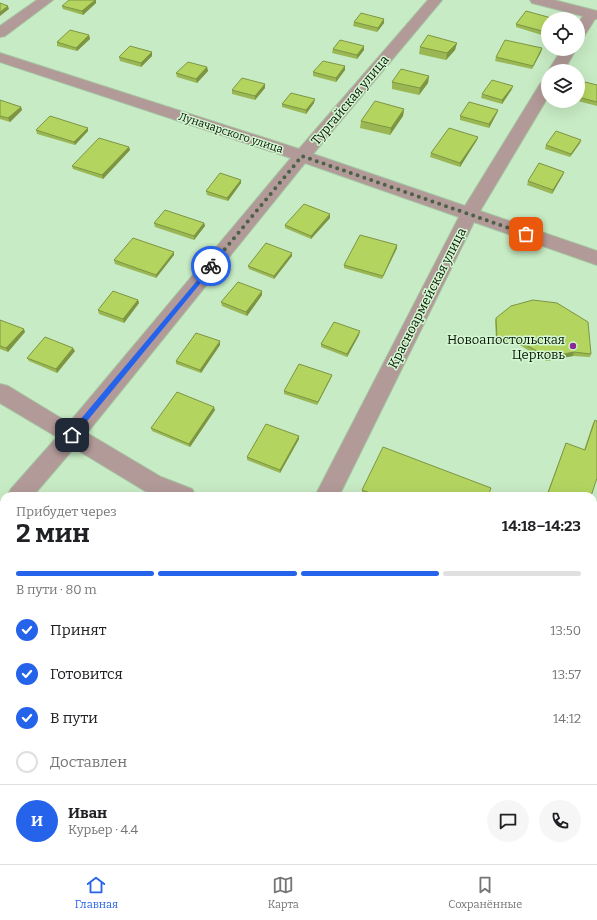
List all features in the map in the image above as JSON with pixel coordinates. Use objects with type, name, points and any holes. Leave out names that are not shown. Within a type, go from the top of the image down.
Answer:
[{"type":"street","points":[[0,34],[46,0]]},
{"type":"street","name":"Тургайская улица","points":[[22,492],[72,435],[302,156],[435,0]]},
{"type":"street","points":[[536,0],[594,14],[585,26]]},
{"type":"street","name":"Луначарского улица","points":[[0,58],[302,156],[597,258]]},
{"type":"street","name":"Красноармейская улица","points":[[329,492],[469,214],[541,96]]},
{"type":"street","points":[[0,392],[153,484],[174,492]]},
{"type":"building","points":[[69,0],[95,0],[82,11],[62,6]]},
{"type":"building","points":[[0,3],[8,6],[0,12]]},
{"type":"building","points":[[526,11],[541,15],[541,31],[516,24]]},
{"type":"building","points":[[361,13],[384,19],[378,28],[354,22]]},
{"type":"building","points":[[70,30],[89,35],[76,48],[57,42]]},
{"type":"building","points":[[428,35],[457,43],[447,53],[420,47]]},
{"type":"building","points":[[340,40],[364,46],[357,55],[333,49]]},
{"type":"building","points":[[505,40],[541,48],[533,66],[496,57]]},
{"type":"building","points":[[130,46],[152,52],[141,63],[119,57]]},
{"type":"building","points":[[323,61],[345,66],[336,78],[313,72]]},
{"type":"building","points":[[188,62],[207,67],[196,79],[176,73]]},
{"type":"building","points":[[401,69],[429,76],[420,88],[392,82]]},
{"type":"building","points":[[242,78],[265,84],[255,96],[232,90]]},
{"type":"building","points":[[492,80],[513,86],[502,100],[482,94]]},
{"type":"building","points":[[585,82],[597,85],[597,102],[585,99]]},
{"type":"building","points":[[291,93],[315,99],[306,110],[282,104]]},
{"type":"building","points":[[0,100],[21,107],[8,118],[0,116]]},
{"type":"building","points":[[375,101],[404,109],[391,128],[361,121]]},
{"type":"building","points":[[469,102],[498,110],[489,124],[460,116]]},
{"type":"building","points":[[50,116],[88,128],[74,142],[36,130]]},
{"type":"building","points":[[449,128],[478,137],[460,163],[431,153]]},
{"type":"building","points":[[556,131],[581,140],[571,154],[546,145]]},
{"type":"building","points":[[99,138],[129,147],[102,175],[72,166]]},
{"type":"building","points":[[539,163],[564,172],[553,190],[528,181]]},
{"type":"building","points":[[220,173],[241,180],[227,198],[206,191]]},
{"type":"building","points":[[304,204],[330,214],[311,236],[285,225]]},
{"type":"building","points":[[165,210],[204,223],[194,236],[154,223]]},
{"type":"building","points":[[360,235],[397,245],[383,276],[344,265]]},
{"type":"building","points":[[133,238],[174,252],[156,275],[114,260]]},
{"type":"building","points":[[266,243],[292,253],[274,276],[248,266]]},
{"type":"building","points":[[238,282],[262,291],[246,312],[221,302]]},
{"type":"building","points":[[113,291],[138,300],[123,319],[98,310]]},
{"type":"building","points":[[533,300],[557,303],[588,322],[591,354],[574,352],[548,357],[519,341],[497,338],[496,318],[511,306]]},
{"type":"building","points":[[0,320],[24,329],[6,348],[0,346]]},
{"type":"building","points":[[334,322],[360,331],[347,354],[321,344]]},
{"type":"building","points":[[196,333],[220,341],[200,370],[176,361]]},
{"type":"building","points":[[45,337],[73,348],[56,369],[27,358]]},
{"type":"building","points":[[299,364],[332,375],[318,402],[284,391]]},
{"type":"building","points":[[177,392],[214,407],[189,444],[151,428]]},
{"type":"building","points":[[595,420],[597,421],[597,478],[592,492],[548,492],[566,443],[585,450]]},
{"type":"building","points":[[266,424],[299,436],[280,470],[247,457]]},
{"type":"building","points":[[383,447],[491,488],[490,492],[367,492],[362,490]]},
{"type":"way so far","points":[[211,266],[302,156],[526,234]]},
{"type":"place","name":"Новоапостольская Церковь","points":[[573,346]]},
{"type":"route","points":[[72,435],[211,266]]}]
